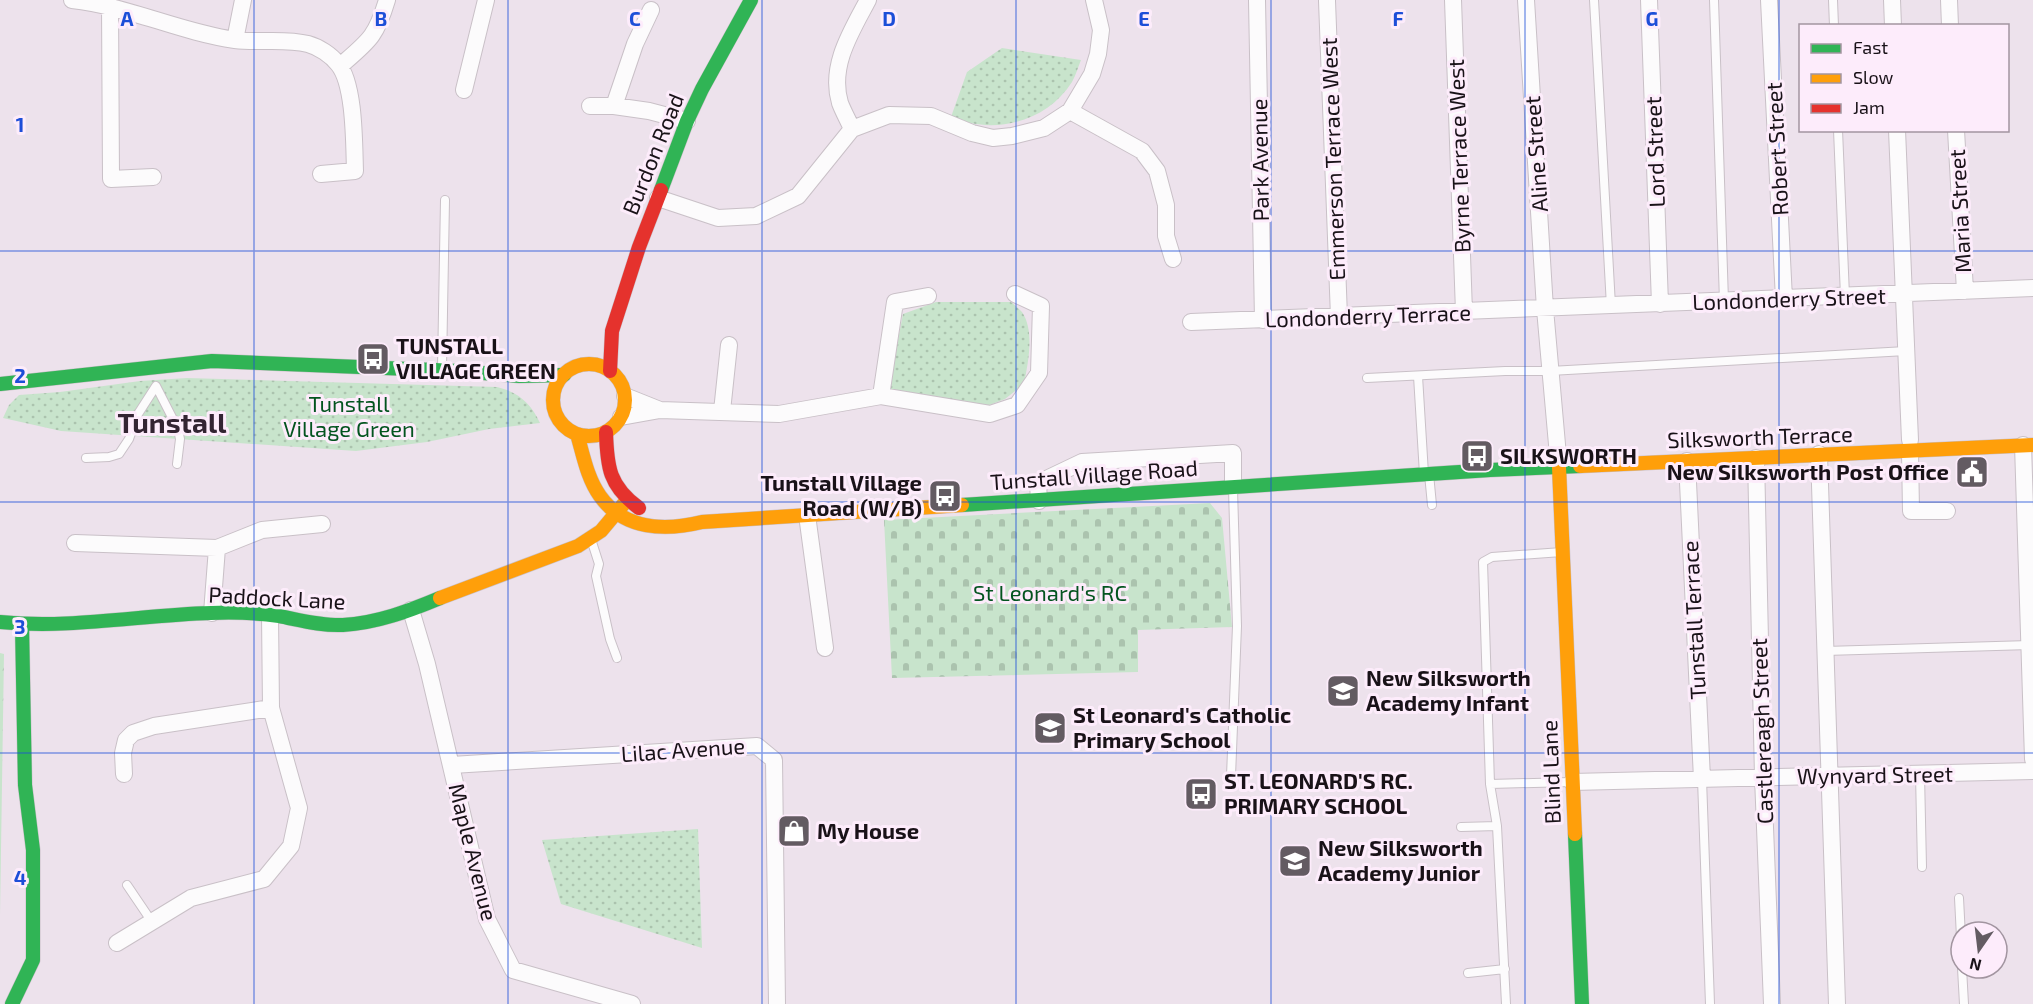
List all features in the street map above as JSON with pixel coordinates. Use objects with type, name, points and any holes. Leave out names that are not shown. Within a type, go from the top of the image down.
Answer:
[{"type":"street","points":[[72,0],[110,5],[184,28],[235,40],[310,44],[328,54],[340,66],[346,79],[354,124],[355,171],[321,174]]},
{"type":"street","points":[[235,40],[243,0]]},
{"type":"street","points":[[340,66],[372,38],[387,0]]},
{"type":"street","points":[[464,90],[486,0]]},
{"type":"street","name":"Burdon Road","points":[[610,371],[612,331],[687,121],[751,0]]},
{"type":"street","points":[[852,129],[840,101],[836,75],[844,44],[868,0]]},
{"type":"street","points":[[658,198],[718,218],[756,216],[798,196],[852,129],[889,115],[931,116],[972,133],[993,138],[1044,128],[1070,111],[1092,74],[1098,54],[1101,30],[1094,0]]},
{"type":"street","name":"Park Avenue","points":[[1257,0],[1263,320]]},
{"type":"street","name":"Byrne Terrace West","points":[[1453,0],[1464,312]]},
{"type":"street","name":"Aline Street","points":[[1526,0],[1545,309],[1559,466]]},
{"type":"street","name":"Lord Street","points":[[1650,0],[1660,304]]},
{"type":"street","name":"Robert Street","points":[[1769,0],[1784,299]]},
{"type":"street","points":[[1892,0],[1893,24]]},
{"type":"street","points":[[1949,0],[1950,24]]},
{"type":"street","name":"Emmerson Terrace West","points":[[1327,1],[1339,317]]},
{"type":"street","points":[[110,5],[111,179],[153,177]]},
{"type":"street","points":[[614,106],[635,45],[651,10]]},
{"type":"street","points":[[590,106],[614,106],[650,111],[687,121]]},
{"type":"street","points":[[1070,111],[1142,151],[1157,171],[1166,205],[1166,236],[1173,259]]},
{"type":"street","points":[[1897,132],[1911,511],[1947,511]]},
{"type":"street","name":"Maria Street","points":[[1956,132],[1965,291]]},
{"type":"street","name":"Londonderry Street","points":[[1545,309],[2033,288]]},
{"type":"street","points":[[621,417],[660,410],[779,414],[881,396],[990,414],[1017,405],[1039,373],[1041,306],[1015,294]]},
{"type":"street","points":[[881,396],[895,302],[928,296]]},
{"type":"street","name":"Londonderry Terrace","points":[[1191,322],[1545,309]]},
{"type":"street","name":"Burdon Road","points":[[581,365],[612,331]]},
{"type":"street","points":[[722,411],[729,345]]},
{"type":"street","points":[[1,389],[157,366],[212,362],[265,362],[519,376],[564,375],[581,365],[591,364],[610,371],[620,382],[625,396],[625,407],[615,426],[606,432],[597,436],[577,434],[561,422],[553,405],[519,376]]},
{"type":"street","points":[[553,405],[554,393],[564,375]]},
{"type":"street","points":[[625,396],[660,410]]},
{"type":"street","name":"Tunstall Village Road","points":[[606,432],[607,456],[613,482],[618,492],[651,514],[702,522]]},
{"type":"street","name":"Tunstall Village Road","points":[[577,434],[588,470],[600,495],[617,513],[630,522],[644,526],[676,526],[702,522],[1490,470]]},
{"type":"street","points":[[2028,445],[2033,759]]},
{"type":"street","name":"Silksworth Terrace","points":[[1490,470],[1756,458],[1910,446],[2028,445]]},
{"type":"street","points":[[1039,501],[1038,483],[1082,462],[1233,453],[1233,487]]},
{"type":"street","points":[[1819,454],[1837,1004]]},
{"type":"street","name":"Castlereagh Street","points":[[1756,458],[1762,777],[1772,1004]]},
{"type":"street","name":"Tunstall Terrace","points":[[1687,461],[1702,779]]},
{"type":"street","name":"Blind Lane","points":[[1559,466],[1582,1004]]},
{"type":"street","name":"Paddock Lane","points":[[0,622],[22,625],[72,624],[212,613],[270,615],[342,625],[363,622],[411,610],[483,580],[557,555],[591,539],[606,528],[627,500]]},
{"type":"street","points":[[807,515],[825,648]]},
{"type":"street","points":[[75,543],[217,548],[262,530],[322,524]]},
{"type":"street","points":[[212,613],[217,548]]},
{"type":"street","name":"Maple Avenue","points":[[411,610],[428,664],[487,919],[513,970],[632,1004]]},
{"type":"street","points":[[117,943],[191,898],[264,879],[291,846],[299,808],[271,708],[270,615]]},
{"type":"street","points":[[12,1004],[33,960],[33,850],[25,784],[22,625]]},
{"type":"street","points":[[124,774],[123,753],[126,740],[133,733],[154,726],[271,708]]},
{"type":"street","name":"Lilac Avenue","points":[[452,765],[757,746],[774,760],[777,1004]]},
{"type":"street","name":"Wynyard Street","points":[[1572,782],[2033,771]]},
{"type":"lane","points":[[1594,0],[1611,306]]},
{"type":"lane","points":[[1714,0],[1724,301]]},
{"type":"lane","points":[[1833,0],[1834,24]]},
{"type":"lane","points":[[1838,132],[1845,296]]},
{"type":"lane","points":[[442,372],[445,200]]},
{"type":"lane","points":[[1367,378],[1550,371],[1906,351]]},
{"type":"lane","points":[[86,458],[119,454],[129,439],[138,414],[156,386],[157,366]]},
{"type":"lane","points":[[1418,376],[1426,474],[1432,505]]},
{"type":"lane","points":[[156,386],[178,429],[180,439],[177,464]]},
{"type":"lane","points":[[1232,777],[1237,626],[1233,487]]},
{"type":"lane","points":[[591,539],[599,564],[596,576],[610,639],[617,658]]},
{"type":"lane","points":[[1506,1004],[1497,826],[1490,784],[1483,562],[1492,557],[1562,552]]},
{"type":"lane","points":[[1825,651],[2030,645]]},
{"type":"lane","points":[[1920,774],[1923,867]]},
{"type":"lane","points":[[1702,779],[1710,1004]]},
{"type":"lane","points":[[1490,784],[1572,782]]},
{"type":"lane","points":[[1461,827],[1497,826]]},
{"type":"lane","points":[[127,885],[152,922]]},
{"type":"lane","points":[[1959,898],[1960,920]]},
{"type":"lane","points":[[1468,973],[1505,969]]},
{"type":"lane","points":[[1963,980],[1964,1004]]},
{"type":"green space","points":[[1002,48],[1081,60],[1072,82],[1061,96],[1033,116],[1001,125],[984,125],[951,117],[967,72]]},
{"type":"green space","points":[[936,302],[1011,302],[1017,307],[1026,320],[1029,338],[1029,357],[1024,384],[1005,399],[984,407],[891,394],[889,386],[903,314]]},
{"type":"green space","name":"Tunstall Village Green","points":[[187,378],[497,387],[523,399],[540,423],[356,451],[61,431],[3,418],[9,405],[19,395]]},
{"type":"green space","name":"St Leonard's RC","points":[[1210,503],[1222,518],[1232,627],[1138,630],[1138,672],[892,678],[884,520]]},
{"type":"green space","points":[[0,653],[4,654],[0,915]]},
{"type":"green space","points":[[698,829],[702,948],[561,904],[542,840]]},
{"type":"traffic: fast","points":[[661,190],[687,121],[702,89],[751,0]]},
{"type":"traffic: fast","points":[[0,384],[212,361],[459,371],[519,376],[564,375]]},
{"type":"traffic: fast","points":[[962,505],[1580,466]]},
{"type":"traffic: fast","points":[[0,622],[53,624],[184,614],[254,613],[319,624],[343,625],[393,616],[440,598]]},
{"type":"traffic: fast","points":[[12,1004],[33,960],[33,850],[25,785],[22,625]]},
{"type":"traffic: fast","points":[[1575,834],[1582,1004]]},
{"type":"traffic: slow","points":[[589,364],[609,370],[619,380],[625,400],[619,420],[609,430],[589,436],[569,430],[559,420],[553,400],[559,380],[569,370],[589,364]]},
{"type":"traffic: slow","points":[[577,434],[589,474],[600,496],[621,516],[646,525],[674,527],[702,522],[962,505]]},
{"type":"traffic: slow","points":[[1580,466],[2033,445]]},
{"type":"traffic: slow","points":[[1559,467],[1575,834]]},
{"type":"traffic: slow","points":[[440,598],[578,546],[601,531],[627,500]]},
{"type":"traffic: jam","points":[[610,371],[612,331],[639,247],[661,190]]},
{"type":"traffic: jam","points":[[606,432],[607,456],[612,475],[621,492],[639,508]]},
{"type":"place","name":"TUNSTALL VILLAGE GREEN","points":[[373,359]]},
{"type":"place","name":"SILKSWORTH","points":[[1477,456]]},
{"type":"place","name":"New Silksworth Post Office","points":[[1972,472]]},
{"type":"place","name":"Tunstall Village Road (W/B)","points":[[945,496]]},
{"type":"place","name":"New Silksworth Academy Infant","points":[[1343,691]]},
{"type":"place","name":"St Leonard's Catholic Primary School","points":[[1050,728]]},
{"type":"place","name":"ST. LEONARD'S RC. PRIMARY SCHOOL","points":[[1201,794]]},
{"type":"place","name":"My House","points":[[794,831]]},
{"type":"place","name":"New Silksworth Academy Junior","points":[[1295,861]]},
{"type":"district","name":"Tunstall","points":[[172,423]]}]
